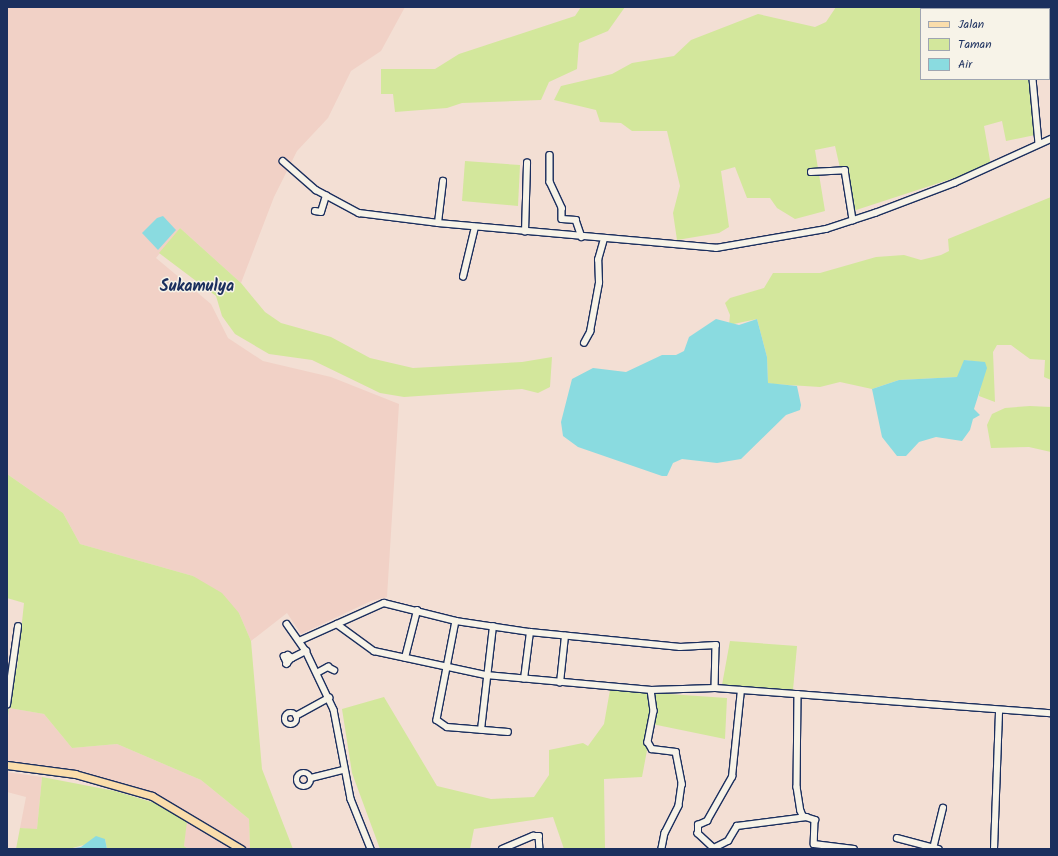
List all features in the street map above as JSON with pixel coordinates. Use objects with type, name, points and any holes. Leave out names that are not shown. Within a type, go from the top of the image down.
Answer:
[{"type":"main road","points":[[7,765],[75,774],[152,796],[241,849]]},
{"type":"street","points":[[1033,80],[1039,144]]},
{"type":"street","points":[[283,162],[326,196],[359,213],[526,232],[716,248],[804,233],[853,220],[954,183],[1051,139]]},
{"type":"street","points":[[550,155],[550,182],[562,208],[562,219],[576,220],[582,237]]},
{"type":"street","points":[[526,232],[528,163]]},
{"type":"street","points":[[811,172],[845,170],[853,220]]},
{"type":"street","points":[[438,223],[444,181]]},
{"type":"street","points":[[316,211],[321,212],[326,196]]},
{"type":"street","points":[[463,277],[475,227]]},
{"type":"street","points":[[584,343],[590,332],[599,283],[598,260],[604,239]]},
{"type":"street","points":[[299,641],[378,604],[417,611],[456,621],[530,632],[680,647],[716,645],[715,688]]},
{"type":"street","points":[[405,658],[417,611]]},
{"type":"street","points":[[456,621],[445,667],[437,720],[447,727],[508,732]]},
{"type":"street","points":[[288,624],[306,651],[330,698],[338,724],[344,770],[351,798],[371,849]]},
{"type":"street","points":[[337,624],[369,649],[486,675],[560,683],[651,690],[715,688],[999,711],[1051,713]]},
{"type":"street","points":[[7,704],[18,627]]},
{"type":"street","points":[[481,730],[486,675],[494,627]]},
{"type":"street","points":[[524,679],[530,632]]},
{"type":"street","points":[[560,683],[565,636]]},
{"type":"street","points":[[292,658],[306,651]]},
{"type":"street","points":[[317,673],[328,667],[334,670]]},
{"type":"street","points":[[651,690],[654,711],[648,742],[652,749],[676,752],[682,784],[679,806],[665,833],[662,849]]},
{"type":"street","points":[[741,690],[732,777],[707,821],[698,825],[698,834],[713,849],[728,841],[737,826],[806,817],[815,820],[814,844],[854,849]]},
{"type":"street","points":[[798,694],[797,787],[806,817]]},
{"type":"street","points":[[296,716],[330,698]]},
{"type":"street","points":[[994,849],[999,711]]},
{"type":"street","points":[[311,778],[344,770]]},
{"type":"street","points":[[897,838],[935,849],[943,808]]},
{"type":"street","points":[[502,849],[532,836],[538,836],[540,849]]},
{"type":"shaded area","points":[[7,7],[405,7],[381,51],[351,71],[328,118],[297,151],[274,197],[241,283],[180,228],[156,258],[211,304],[228,338],[263,361],[331,377],[399,404],[387,597],[371,601],[301,634],[287,613],[251,641],[239,613],[193,576],[80,544],[63,513],[7,474]]},
{"type":"shaded area","points":[[9,708],[44,714],[72,748],[117,744],[201,780],[249,819],[250,849],[188,849],[184,846],[187,813],[117,782],[7,761]]},
{"type":"shaded area","points":[[7,772],[42,777],[37,830],[20,828],[26,797],[7,792]]},
{"type":"green space","points":[[581,7],[625,7],[608,31],[579,43],[577,69],[549,82],[541,100],[462,103],[447,108],[395,112],[393,94],[381,94],[381,69],[435,69],[459,54],[575,16]]},
{"type":"green space","points":[[836,7],[1037,7],[920,8],[920,80],[1029,80],[1035,135],[1006,141],[1002,121],[984,126],[991,166],[850,212],[835,146],[815,150],[825,211],[795,219],[777,208],[770,198],[747,198],[735,167],[721,171],[729,227],[719,233],[677,240],[673,213],[680,186],[667,131],[632,131],[621,123],[600,122],[596,110],[554,100],[561,86],[612,74],[632,63],[674,56],[691,40],[758,14],[815,27],[826,22]]},
{"type":"green space","points":[[465,161],[520,165],[518,206],[462,201]]},
{"type":"green space","points":[[1051,197],[1051,380],[1044,377],[1045,360],[1030,359],[1011,345],[997,345],[993,352],[995,402],[979,396],[985,363],[965,360],[958,377],[899,380],[872,389],[840,382],[820,387],[773,384],[768,383],[767,357],[757,319],[729,325],[730,315],[725,303],[730,298],[764,288],[773,273],[820,273],[876,257],[904,255],[921,260],[941,255],[949,251],[948,239]]},
{"type":"green space","points":[[180,228],[241,283],[265,312],[281,323],[331,337],[370,358],[413,368],[522,362],[552,357],[550,387],[538,393],[522,389],[404,397],[380,393],[312,360],[269,354],[235,334],[222,316],[216,296],[159,253]]},
{"type":"green space","points":[[1030,406],[1051,407],[1051,452],[1029,447],[991,448],[987,425],[992,414],[1005,408]]},
{"type":"green space","points":[[7,474],[63,513],[80,544],[193,576],[222,593],[239,613],[251,641],[262,769],[293,849],[250,849],[249,819],[201,780],[117,744],[72,748],[44,714],[9,708],[7,724],[7,667],[17,669],[24,603],[7,598]]},
{"type":"green space","points":[[730,641],[797,646],[793,690],[722,685]]},
{"type":"green space","points":[[610,690],[727,698],[725,739],[652,724],[642,777],[604,779],[605,849],[564,849],[553,817],[474,829],[470,849],[380,849],[352,773],[342,709],[384,697],[437,786],[491,799],[534,797],[549,775],[549,750],[583,743],[588,746],[604,724]]},
{"type":"green space","points":[[42,777],[115,791],[188,813],[184,846],[188,849],[107,849],[105,839],[69,849],[16,849],[20,828],[37,829]]},
{"type":"water","points":[[163,216],[176,230],[158,250],[142,233],[157,218]]},
{"type":"water","points":[[716,319],[739,325],[757,319],[767,357],[768,383],[797,386],[801,405],[800,410],[786,415],[741,459],[717,463],[682,459],[673,463],[667,476],[662,476],[578,447],[563,436],[561,422],[572,379],[593,368],[626,372],[662,355],[676,355],[684,351],[689,337]]},
{"type":"water","points":[[964,360],[985,362],[987,368],[974,409],[980,415],[973,419],[970,430],[962,441],[936,437],[919,442],[906,456],[897,456],[882,437],[872,389],[899,380],[957,377]]},
{"type":"water","points":[[96,836],[105,839],[107,849],[69,849],[81,847]]},
{"type":"district","name":"Sukamulya","points":[[197,287]]}]
